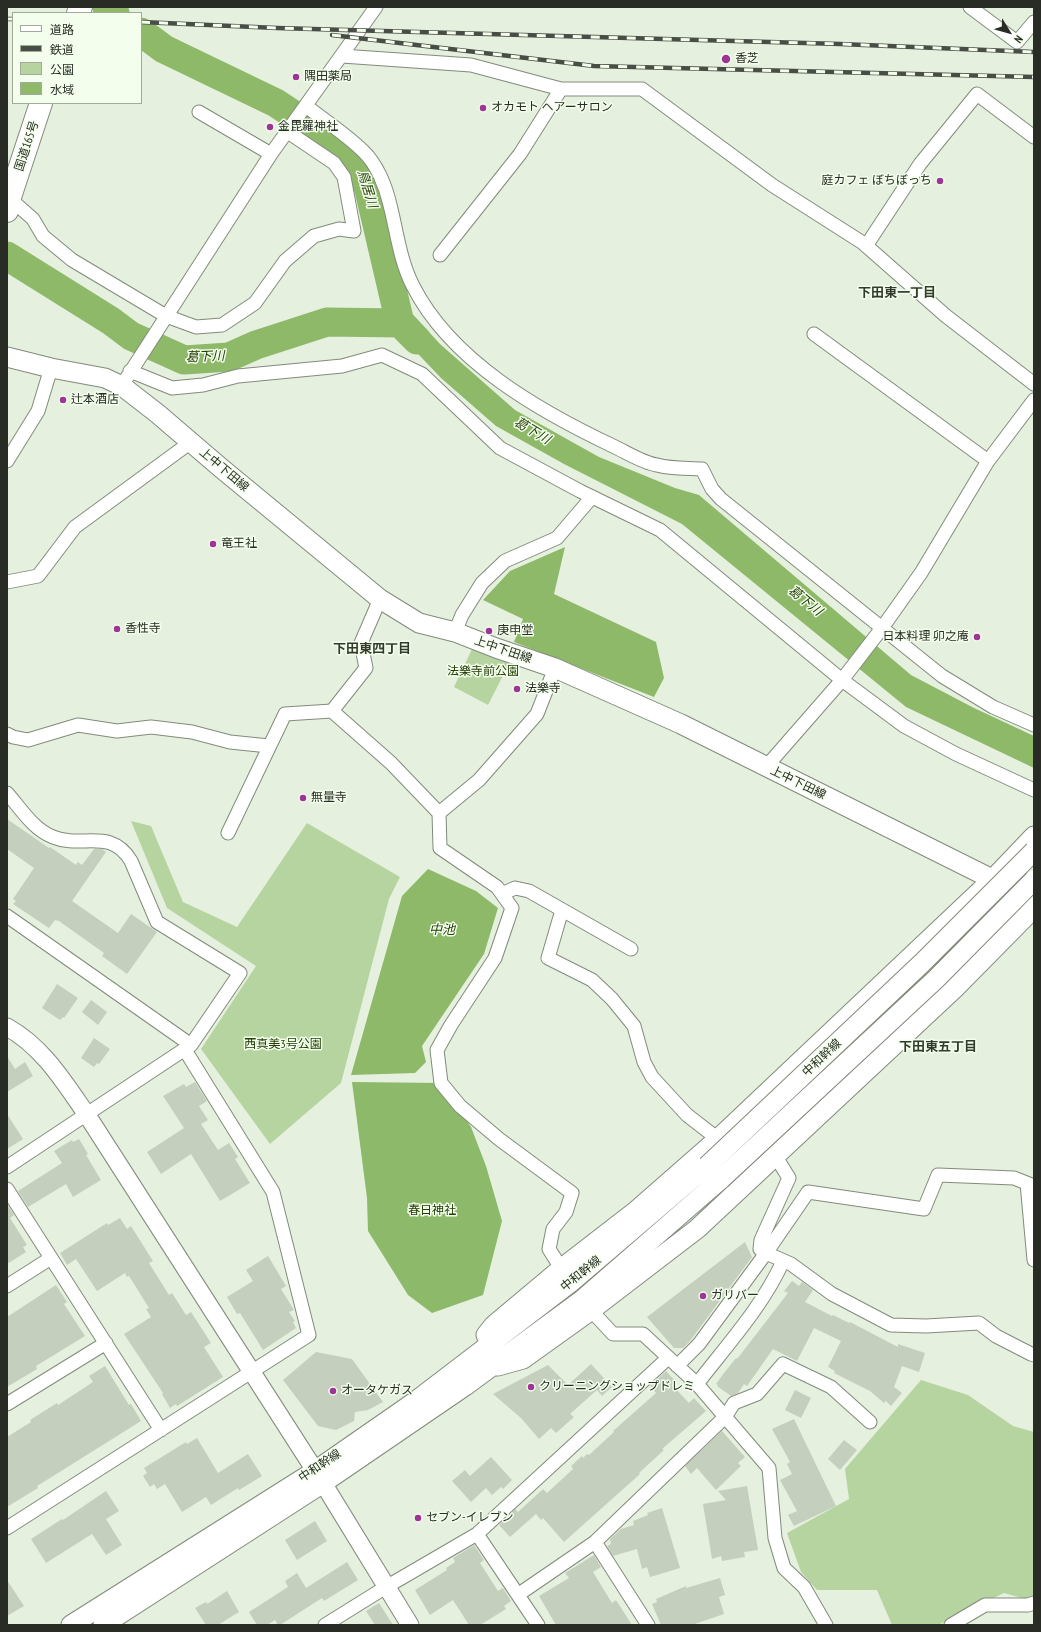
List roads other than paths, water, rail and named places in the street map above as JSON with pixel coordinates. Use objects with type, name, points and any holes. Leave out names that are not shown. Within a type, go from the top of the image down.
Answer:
[{"type":"highway","name":"国道165号","points":[[8,203],[41,104]]},
{"type":"main road","name":"上中下田線","points":[[7,357],[51,368],[106,378],[126,379],[158,414],[191,442],[380,599],[419,623],[454,632],[556,668],[680,724],[1034,900]]},
{"type":"main road","points":[[566,1275],[718,1139],[993,880],[1034,836]]},
{"type":"main road","name":"中和幹線","points":[[103,1625],[319,1477],[457,1368],[494,1325],[566,1275],[707,1166],[922,963],[1034,851]]},
{"type":"main road","name":"中和幹線","points":[[71,1625],[319,1477],[487,1370],[524,1359],[586,1306],[936,979],[1034,880]]},
{"type":"main road","points":[[586,1306],[697,1229],[776,1157],[955,988],[1034,908]]},
{"type":"street","points":[[376,7],[271,154],[126,379],[172,388],[203,385],[238,376],[342,366],[382,355],[422,374],[500,448],[592,497],[660,530],[842,680],[904,726],[956,754],[1034,790]]},
{"type":"street","points":[[970,7],[1017,42],[1034,22]]},
{"type":"street","points":[[342,56],[471,65],[561,89],[642,89],[772,185],[866,246],[946,316],[1034,384]]},
{"type":"street","points":[[440,255],[520,154],[561,89]]},
{"type":"street","points":[[866,246],[920,164],[977,94],[1034,137]]},
{"type":"street","points":[[306,106],[364,152],[378,171],[390,203],[401,256],[412,286],[433,318],[457,345],[498,380],[536,406],[596,438],[655,465],[678,468],[702,468],[712,489],[721,499],[942,676],[993,708],[1034,725]]},
{"type":"street","points":[[199,112],[271,154]]},
{"type":"street","points":[[8,203],[33,219],[43,236],[72,260],[166,316],[196,327],[222,325],[255,303],[285,260],[314,236],[339,229],[354,232],[344,177],[334,163],[288,132]]},
{"type":"street","points":[[814,334],[988,461]]},
{"type":"street","points":[[7,461],[38,412],[51,368]]},
{"type":"street","points":[[766,767],[842,680],[882,628],[920,573],[988,461],[1034,400]]},
{"type":"street","points":[[7,582],[38,576],[75,527],[191,442]]},
{"type":"street","points":[[454,632],[462,615],[482,583],[505,561],[557,538],[592,497]]},
{"type":"street","points":[[332,711],[366,668],[361,643],[380,599]]},
{"type":"street","points":[[439,813],[479,780],[537,714],[556,668]]},
{"type":"street","points":[[228,833],[285,714],[332,711],[391,763],[439,813],[440,848],[497,887],[512,908],[495,958],[451,1025],[437,1050],[441,1083],[460,1106],[493,1134],[572,1194],[566,1212],[553,1229],[549,1249],[586,1306],[613,1334],[643,1334],[697,1384],[769,1468],[775,1538],[784,1568],[804,1587],[826,1625]]},
{"type":"street","points":[[7,734],[13,737],[28,740],[78,725],[117,731],[151,727],[192,732],[230,742],[269,746]]},
{"type":"street","points":[[7,793],[35,827],[49,836],[67,841],[100,840],[110,842],[118,846],[127,853],[157,922],[240,973],[188,1047],[7,1167]]},
{"type":"street","points":[[502,894],[516,888],[530,891],[631,949]]},
{"type":"street","points":[[562,910],[548,958],[592,980],[612,999],[634,1026],[644,1062],[652,1077],[687,1115],[718,1139]]},
{"type":"street","points":[[7,916],[188,1047],[273,1192],[309,1335],[7,1528]]},
{"type":"street","points":[[7,1027],[39,1051],[54,1067],[87,1115],[188,1271],[250,1373],[319,1477],[410,1625]]},
{"type":"street","points":[[776,1157],[788,1178],[761,1240],[760,1249],[791,1264],[832,1294],[891,1325],[926,1326],[978,1323],[996,1336],[1034,1355]]},
{"type":"street","points":[[325,1625],[386,1587],[477,1534],[672,1362],[699,1344],[766,1253],[808,1192],[924,1209],[938,1176],[1014,1178],[1030,1184],[1034,1260]]},
{"type":"street","points":[[7,1189],[161,1430]]},
{"type":"street","points":[[7,1286],[51,1258]]},
{"type":"street","points":[[697,1384],[751,1313],[776,1277],[783,1261]]},
{"type":"street","points":[[7,1404],[106,1343]]},
{"type":"street","points":[[519,1594],[595,1542],[725,1417],[734,1403],[757,1394],[783,1364],[831,1387],[870,1422]]},
{"type":"street","points":[[477,1534],[519,1594],[538,1625]]},
{"type":"street","points":[[595,1542],[648,1625]]},
{"type":"street","points":[[950,1625],[985,1605],[1028,1605],[1034,1603]]},
{"type":"water","points":[[387,308],[407,308],[440,344],[515,410],[599,457],[675,488],[699,495],[911,675],[974,708],[1034,736],[1034,768],[906,707],[682,524],[564,464],[496,426],[441,378],[402,337],[384,330]]},
{"type":"water","points":[[565,547],[554,594],[656,642],[664,678],[654,697],[514,642],[523,619],[483,600],[510,571]]},
{"type":"water","name":"中池","points":[[428,869],[476,891],[498,908],[484,954],[422,1046],[426,1062],[415,1073],[351,1075],[402,896]]},
{"type":"waterway","name":"鳥居川","points":[[107,7],[114,12]]},
{"type":"waterway","name":"鳥居川","points":[[142,33],[164,49],[276,103],[333,141],[359,165],[369,190],[400,323]]},
{"type":"waterway","name":"葛下川","points":[[7,256],[111,321],[131,336],[184,360],[229,357],[256,345],[327,322],[400,323],[417,340]]},
{"type":"railway","points":[[7,19],[12,19]]},
{"type":"railway","points":[[142,22],[277,28],[840,44],[1034,52]]},
{"type":"railway","points":[[332,35],[594,66],[1034,77]]},
{"type":"place","name":"香芝","points":[[726,59]]},
{"type":"place","name":"隅田薬局","points":[[296,77]]},
{"type":"place","name":"オカモト ヘアーサロン","points":[[483,108]]},
{"type":"place","name":"金毘羅神社","points":[[270,127]]},
{"type":"place","name":"庭カフェ ぼちぼっち","points":[[940,181]]},
{"type":"place","name":"辻本酒店","points":[[63,400]]},
{"type":"place","name":"竜王社","points":[[213,544]]},
{"type":"place","name":"香性寺","points":[[117,629]]},
{"type":"place","name":"庚申堂","points":[[489,631]]},
{"type":"place","name":"日本料理 卯之庵","points":[[977,637]]},
{"type":"place","name":"法樂寺","points":[[517,689]]},
{"type":"place","name":"無量寺","points":[[303,798]]},
{"type":"place","name":"ガリバー","points":[[703,1296]]},
{"type":"place","name":"クリーニングショップドレミ","points":[[531,1387]]},
{"type":"place","name":"オータケガス","points":[[333,1391]]},
{"type":"place","name":"セブン-イレブン","points":[[418,1518]]},
{"type":"district","name":"下田東一丁目","points":[[897,293]]},
{"type":"district","name":"下田東四丁目","points":[[372,649]]},
{"type":"district","name":"下田東五丁目","points":[[938,1047]]},
{"type":"park label","name":"法樂寺前公園","points":[[483,672]]},
{"type":"park label","name":"西真美3号公園","points":[[283,1045]]},
{"type":"park label","name":"春日神社","points":[[432,1211]]}]
